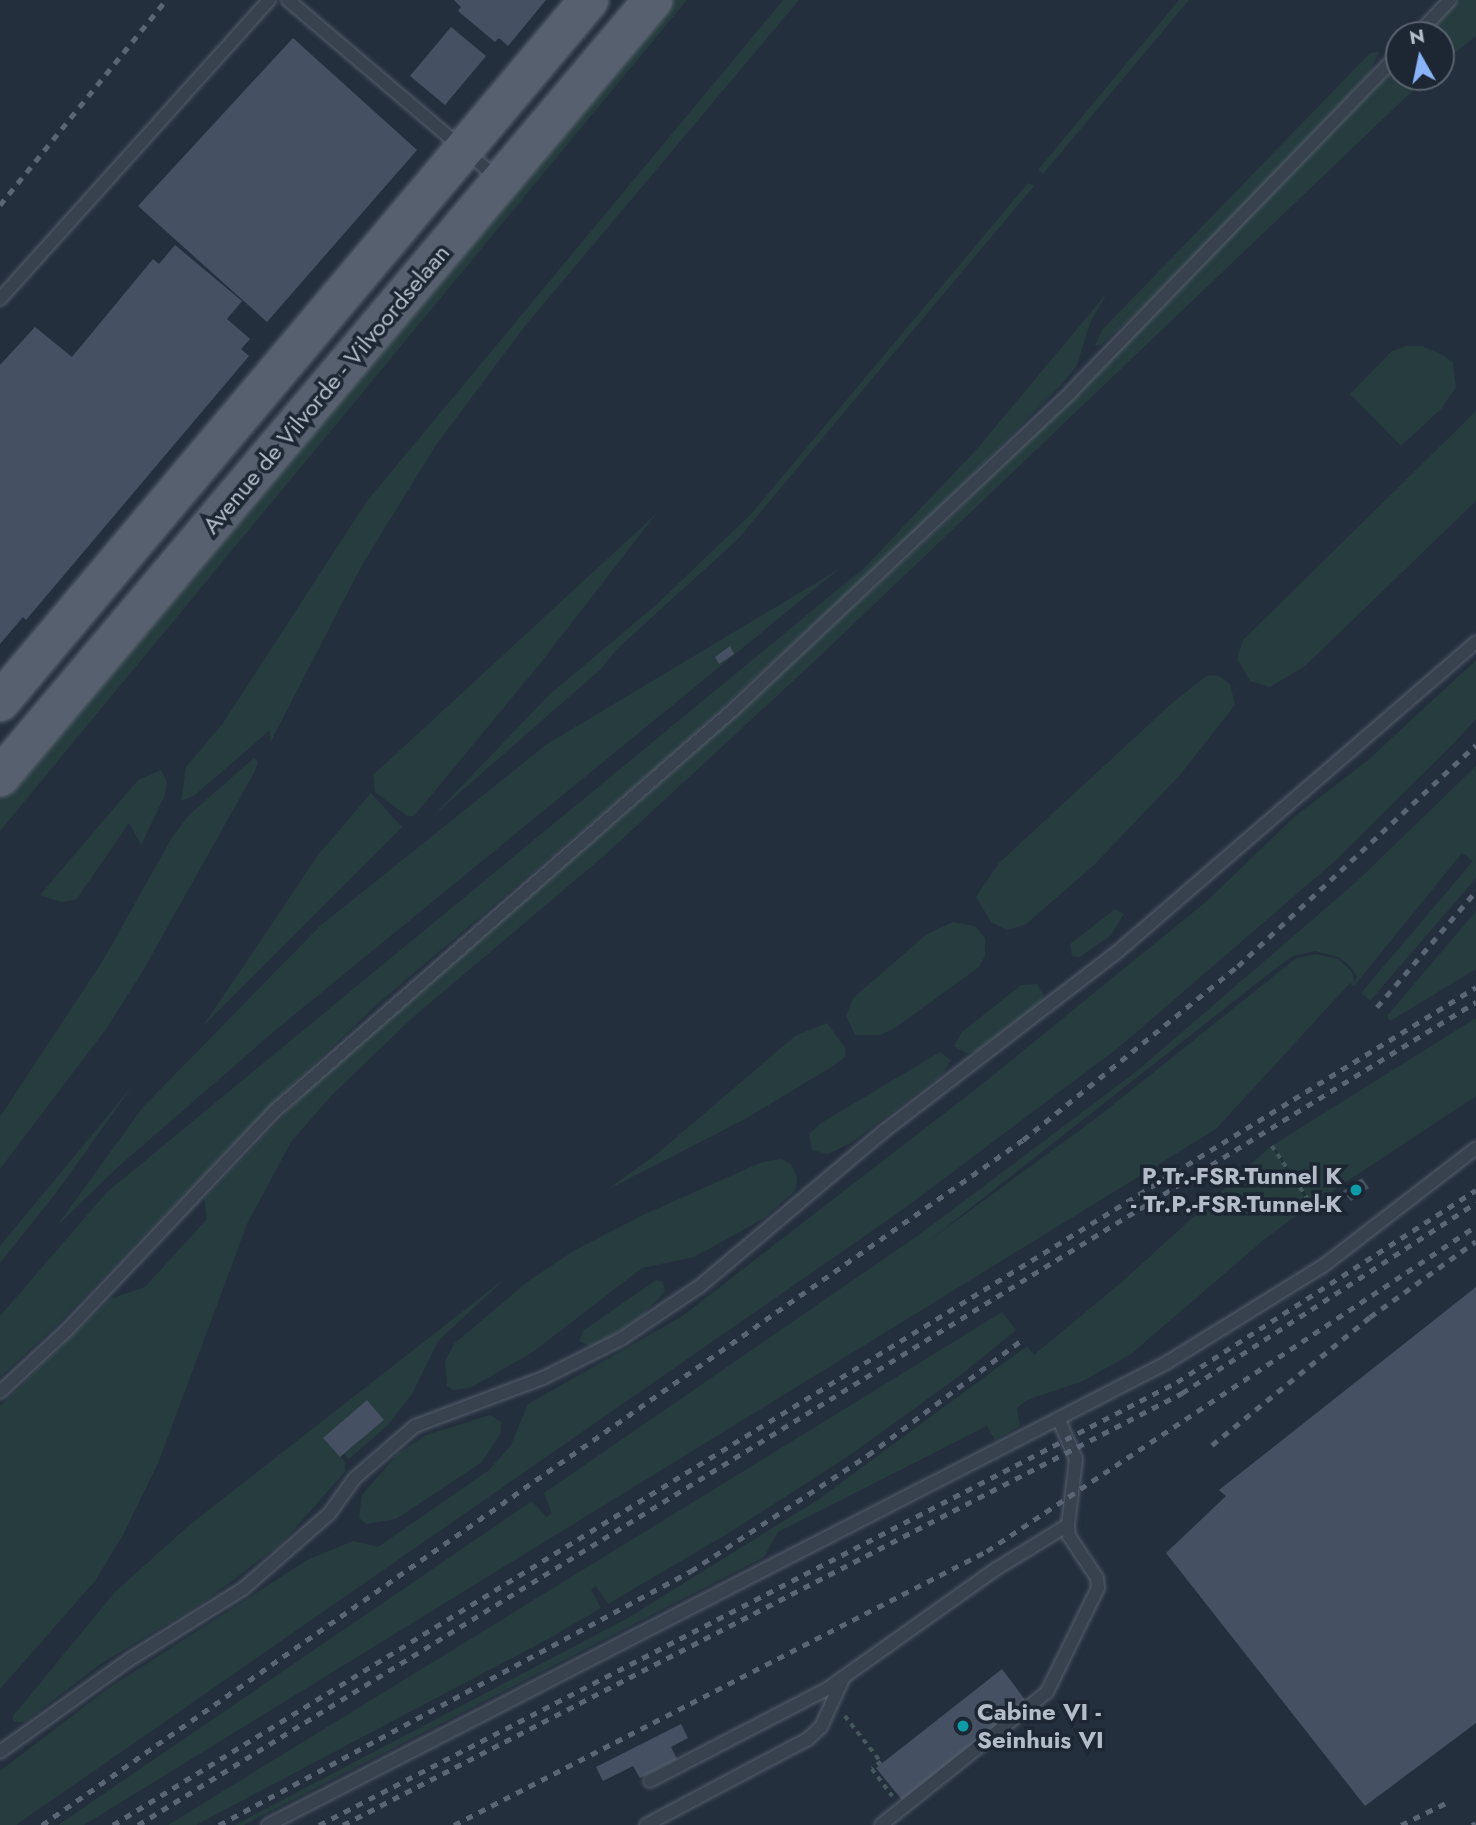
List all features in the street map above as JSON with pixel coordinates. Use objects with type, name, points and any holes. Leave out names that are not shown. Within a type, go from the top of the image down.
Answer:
[{"type":"main road","name":"Avenue de Vilvorde - Vilvoordselaan","points":[[0,702],[589,0]]},
{"type":"main road","name":"Avenue de Vilvorde - Vilvoordselaan","points":[[0,777],[653,0]]},
{"type":"lane","points":[[0,299],[269,0]]},
{"type":"lane","points":[[288,0],[501,181]]},
{"type":"lane","points":[[1430,21],[1450,0]]},
{"type":"lane","points":[[0,1392],[67,1330],[277,1109],[726,716],[1060,401],[1385,68]]},
{"type":"lane","points":[[0,1752],[132,1658],[243,1590],[330,1514],[355,1478],[415,1426],[543,1378],[621,1339],[700,1286],[884,1131],[1116,953],[1476,642]]},
{"type":"lane","points":[[268,1825],[1059,1420],[1272,1300],[1370,1231],[1476,1148]]},
{"type":"lane","points":[[881,1825],[1047,1692],[1098,1588],[1097,1577],[1069,1536],[1076,1459],[1059,1420]]},
{"type":"lane","points":[[649,1781],[843,1679],[996,1569],[1068,1525]]},
{"type":"lane","points":[[646,1825],[808,1739],[831,1708],[843,1679]]},
{"type":"path","points":[[1272,1146],[1312,1205]]},
{"type":"path","points":[[831,1708],[851,1719],[881,1762],[872,1769],[902,1809]]},
{"type":"green space","points":[[668,0],[687,0],[0,831],[0,797]]},
{"type":"green space","points":[[783,0],[799,0],[525,326],[436,445],[362,565],[270,743],[270,730],[195,795],[181,801],[186,767],[223,723],[367,501]]},
{"type":"green space","points":[[1179,0],[1189,0],[1043,174],[1038,170]]},
{"type":"green space","points":[[1459,0],[1476,0],[1476,36],[1455,53],[1455,21],[1439,21]]},
{"type":"green space","points":[[1379,52],[1370,72],[1261,187],[1146,305],[1101,345],[1095,346],[1102,330],[1370,53]]},
{"type":"green space","points":[[1385,78],[1385,91],[1412,91],[820,656],[605,855],[411,1019],[331,1096],[291,1142],[247,1224],[159,1461],[123,1535],[95,1581],[0,1689],[0,1406],[110,1299],[145,1287],[207,1219],[204,1199],[323,1074],[676,770],[948,520]]},
{"type":"green space","points":[[1028,183],[1034,186],[737,540],[617,649],[602,668],[433,816],[550,694],[656,605],[752,513]]},
{"type":"green space","points":[[1107,293],[1090,323],[1077,365],[1063,383],[919,528],[666,759],[381,1001],[272,1104],[58,1324],[0,1377],[0,1316],[107,1192],[865,567],[976,450]]},
{"type":"green space","points":[[1406,346],[1422,346],[1443,355],[1453,363],[1456,387],[1441,409],[1401,446],[1350,394],[1392,351]]},
{"type":"green space","points":[[1476,411],[1476,501],[1305,666],[1270,687],[1250,681],[1237,659],[1243,640]]},
{"type":"green space","points":[[656,514],[539,665],[414,816],[407,816],[375,792],[373,775]]},
{"type":"green space","points":[[839,569],[272,1033],[118,1167],[56,1227],[143,1107],[320,926],[547,744]]},
{"type":"green space","points":[[1476,660],[1476,719],[1454,743],[1336,860],[1118,1048],[905,1208],[16,1825],[0,1825],[0,1771],[107,1689],[307,1560],[353,1541],[378,1547],[489,1470],[511,1445],[528,1404],[681,1317],[981,1085],[1207,901],[1294,817],[1367,761]]},
{"type":"green space","points":[[1218,675],[1230,684],[1235,705],[1180,775],[1093,866],[1025,925],[1007,930],[991,922],[976,897],[999,863],[1171,704],[1206,676]]},
{"type":"green space","points":[[254,758],[258,762],[255,771],[141,974],[106,1029],[0,1169],[0,1117],[105,957],[171,839],[189,815]]},
{"type":"green space","points":[[1476,766],[1476,878],[1370,1001],[1361,993],[1473,861],[1462,853],[1354,986],[1350,983],[1216,1129],[84,1825],[58,1825],[532,1501],[546,1517],[552,1514],[544,1493],[920,1234],[1137,1071],[1355,883]],"holes":[[[1315,951],[1338,957],[1347,963],[1357,976],[1355,983],[1352,972],[1338,959],[1315,954],[1295,959],[1099,1116],[926,1243],[1293,956]]]},
{"type":"green space","points":[[161,770],[167,782],[165,795],[141,845],[129,823],[76,900],[61,902],[40,895],[138,780]]},
{"type":"green space","points":[[371,793],[402,827],[203,1026],[318,855]]},
{"type":"green space","points":[[1115,909],[1124,914],[1111,935],[1080,957],[1072,956],[1070,944]]},
{"type":"green space","points":[[1476,911],[1476,969],[1390,1021],[1387,1016]]},
{"type":"green space","points":[[953,922],[975,926],[985,938],[985,956],[979,967],[895,1028],[880,1035],[855,1035],[846,1016],[853,998],[927,934]]},
{"type":"green space","points":[[1037,984],[1044,996],[1038,1004],[976,1051],[966,1053],[954,1046],[962,1032],[1021,985]]},
{"type":"green space","points":[[1476,1018],[1476,1096],[1313,1204],[1273,1145]]},
{"type":"green space","points":[[827,1023],[846,1049],[845,1057],[747,1118],[605,1191],[657,1154],[795,1036]]},
{"type":"green space","points":[[940,1052],[951,1060],[942,1075],[851,1143],[828,1154],[812,1150],[809,1134],[821,1123]]},
{"type":"green space","points":[[134,1084],[56,1193],[0,1263],[0,1246]]},
{"type":"green space","points":[[1271,1146],[1310,1206],[1266,1238],[1131,1354],[1083,1381],[1027,1400],[1017,1408],[1020,1426],[995,1440],[987,1426],[778,1532],[764,1557],[244,1825],[235,1825],[628,1618],[819,1499],[1027,1346],[1034,1355],[1123,1281]]},
{"type":"green space","points":[[781,1159],[791,1164],[797,1177],[796,1190],[763,1219],[694,1257],[642,1268],[533,1352],[470,1388],[454,1390],[447,1386],[445,1361],[454,1344],[527,1282],[575,1250],[645,1214],[760,1163]]},
{"type":"green space","points":[[508,1276],[438,1341],[412,1394],[388,1425],[349,1459],[344,1454],[384,1420],[324,1438],[345,1462],[345,1472],[282,1543],[204,1602],[102,1663],[25,1722],[13,1722],[13,1716],[115,1592],[187,1527]]},
{"type":"green space","points":[[656,1280],[663,1282],[665,1292],[638,1319],[592,1347],[579,1341],[584,1330]]},
{"type":"green space","points":[[1002,1312],[1016,1330],[962,1374],[850,1455],[732,1531],[608,1604],[596,1586],[591,1590],[601,1608],[548,1639],[196,1825],[168,1825]]},
{"type":"green space","points":[[490,1415],[501,1422],[501,1433],[482,1462],[396,1519],[366,1524],[359,1518],[362,1495],[398,1453],[426,1435]]},
{"type":"building","points":[[454,0],[546,0],[508,46],[499,38],[495,42],[458,11],[461,7]]},
{"type":"building","points":[[451,27],[486,56],[445,105],[410,76]]},
{"type":"building","points":[[293,38],[417,150],[267,322],[138,206]]},
{"type":"building","points":[[175,245],[242,301],[227,319],[250,339],[241,349],[249,356],[26,620],[23,617],[0,644],[0,365],[35,327],[72,357],[153,259],[159,264]]},
{"type":"building","points":[[730,646],[734,654],[719,664],[715,657]]},
{"type":"building","name":"P.Tr.-FSR-Tunnel K - Tr.P.-FSR-Tunnel-K","points":[[1362,1178],[1369,1188],[1351,1201],[1343,1191]]},
{"type":"building","points":[[1476,1287],[1476,1723],[1365,1806],[1166,1553],[1226,1496],[1219,1490]]},
{"type":"building","points":[[367,1400],[384,1420],[340,1457],[323,1438]]},
{"type":"building","name":"Cabine VI - Seinhuis VI","points":[[1002,1669],[1026,1701],[902,1800],[876,1768]]},
{"type":"building","points":[[681,1724],[688,1738],[671,1747],[677,1759],[640,1778],[633,1766],[603,1781],[596,1767]]},
{"type":"railway","points":[[0,205],[166,0]]},
{"type":"railway","points":[[42,1825],[1023,1140],[1238,966],[1476,745]]},
{"type":"railway","points":[[1377,1007],[1476,891]]},
{"type":"railway","points":[[113,1825],[1476,987]]},
{"type":"railway","points":[[138,1825],[1476,1002]]},
{"type":"railway","points":[[319,1825],[1177,1382],[1476,1190]]},
{"type":"railway","points":[[343,1825],[1182,1393],[1476,1203]]},
{"type":"railway","points":[[454,1825],[987,1551],[1476,1226]]},
{"type":"railway","points":[[1212,1445],[1370,1317],[1476,1241]]},
{"type":"railway","points":[[219,1825],[691,1571],[868,1455],[1022,1340]]},
{"type":"railway","points":[[1401,1825],[1446,1803]]},
{"type":"railway","points":[[1472,1825],[1476,1823]]},
{"type":"place","name":"P.Tr.-FSR-Tunnel K - Tr.P.-FSR-Tunnel-K","points":[[1356,1190]]},
{"type":"place","name":"Cabine VI - Seinhuis VI","points":[[963,1726]]}]
